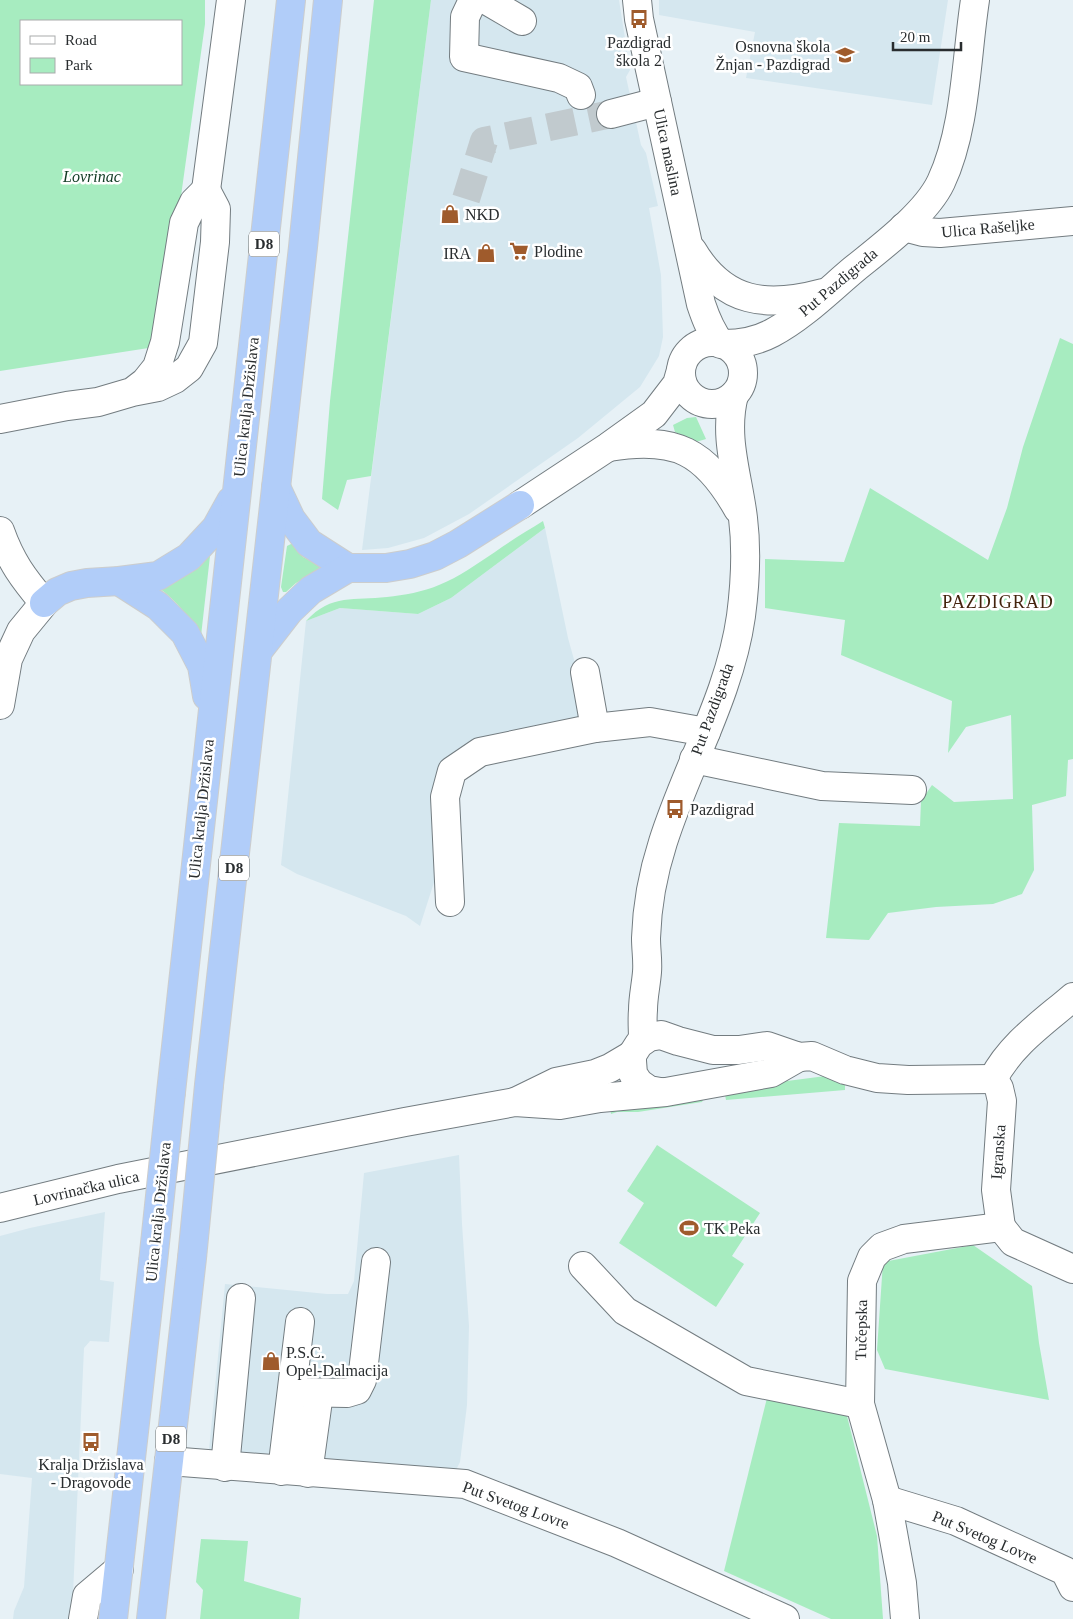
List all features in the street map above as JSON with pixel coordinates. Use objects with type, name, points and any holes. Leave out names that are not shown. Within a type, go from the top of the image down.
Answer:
[{"type":"highway","name":"Ulica kralja Držislava","points":[[113,1619],[291,0]]},
{"type":"highway","name":"D8","points":[[151,1619],[192,1258],[209,1085],[328,0]]},
{"type":"highway","points":[[276,487],[291,519],[309,543],[348,568]]},
{"type":"highway","points":[[44,603],[58,592],[71,586],[158,576],[190,557],[216,528],[237,488]]},
{"type":"highway","points":[[258,651],[289,610],[311,590],[348,568],[386,568],[410,564],[435,556],[458,544],[520,505]]},
{"type":"highway","points":[[119,581],[158,606],[185,633],[202,666],[211,720]]},
{"type":"street","points":[[0,419],[98,402],[158,387],[175,379],[189,368],[203,343],[215,242],[216,209],[206,190],[231,0]]},
{"type":"street","points":[[473,0],[465,17],[464,57],[558,78],[578,87],[581,95]]},
{"type":"street","points":[[486,0],[522,21]]},
{"type":"street","name":"Ulica maslina","points":[[637,0],[639,19],[701,304],[714,336],[722,344]]},
{"type":"street","name":"Put Pazdigrada","points":[[722,344],[746,342],[770,334],[804,312],[904,227],[921,210],[940,184],[955,147],[975,0]]},
{"type":"street","points":[[611,114],[657,102]]},
{"type":"street","points":[[132,392],[145,382],[157,367],[165,342],[184,223],[194,202],[206,190]]},
{"type":"street","name":"Ulica Rašeljke","points":[[904,227],[923,232],[940,233],[1073,221]]},
{"type":"street","points":[[687,242],[696,258],[717,280],[749,299],[790,301],[827,292]]},
{"type":"street","name":"Ulica maslina","points":[[685,361],[695,336],[701,304]]},
{"type":"street","name":"Put Pazdigrada","points":[[655,1043],[643,1010],[648,971],[647,923],[655,869],[664,840],[726,677],[740,618],[745,562],[744,520],[730,443],[730,411],[738,386],[757,350],[770,334]]},
{"type":"street","points":[[520,505],[654,414],[677,384],[685,361],[697,346],[706,342],[722,344],[732,350],[742,367],[738,386],[727,400],[719,403],[700,401],[693,398],[686,390],[682,380],[685,361]]},
{"type":"street","points":[[654,414],[700,401]]},
{"type":"street","name":"Put Pazdigrada","points":[[700,401],[712,412],[730,443]]},
{"type":"street","points":[[608,447],[625,444],[662,444],[684,450],[701,461],[716,476],[744,520]]},
{"type":"street","points":[[0,531],[18,571],[44,603],[21,631],[8,658],[0,705]]},
{"type":"street","points":[[585,672],[596,728]]},
{"type":"street","points":[[450,902],[445,797],[452,771],[480,752],[596,728],[650,722],[706,732]]},
{"type":"street","points":[[694,759],[822,786],[912,790]]},
{"type":"street","points":[[515,1102],[560,1105],[600,1098],[666,1091],[771,1072],[799,1057],[812,1056],[845,1070],[877,1078],[908,1080],[993,1079],[1014,1048],[1073,997]]},
{"type":"street","points":[[515,1102],[556,1082],[595,1074],[610,1068],[655,1043],[713,1050],[738,1050],[768,1046],[799,1057]]},
{"type":"street","points":[[655,1043],[688,1056],[689,1068],[681,1084],[666,1091],[644,1088],[636,1079],[632,1068],[655,1043]]},
{"type":"street","name":"Igranska","points":[[993,1079],[999,1088],[1002,1101],[996,1190],[1001,1227]]},
{"type":"street","name":"Lovrinačka ulica","points":[[0,1208],[118,1179],[515,1102]]},
{"type":"street","points":[[1001,1227],[1013,1242],[1073,1269]]},
{"type":"street","name":"Tučepska","points":[[905,1619],[902,1583],[887,1500],[860,1404],[862,1281],[872,1257],[882,1247],[904,1240],[1001,1227]]},
{"type":"street","points":[[293,1392],[346,1393],[357,1390],[362,1380],[376,1262]]},
{"type":"street","points":[[583,1266],[625,1312],[746,1381],[860,1404]]},
{"type":"street","points":[[225,1467],[241,1298]]},
{"type":"street","points":[[295,1472],[293,1392],[300,1322]]},
{"type":"street","points":[[295,1472],[319,1393]]},
{"type":"street","name":"Put Svetog Lovre","points":[[169,1461],[225,1467],[465,1484],[617,1544],[785,1619]]},
{"type":"street","name":"Put Svetog Lovre","points":[[887,1500],[956,1521],[1065,1571],[1073,1587]]},
{"type":"street","points":[[83,1619],[88,1596],[119,1569]]},
{"type":"shaded area","points":[[431,0],[619,0],[630,70],[626,77],[641,145],[646,153],[658,206],[649,208],[661,275],[663,337],[659,356],[640,387],[578,438],[469,514],[424,538],[388,548],[362,550]]},
{"type":"shaded area","name":"Osnovna škola Žnjan - Pazdigrad","points":[[659,0],[948,0],[932,105],[746,78],[755,32],[659,15]]},
{"type":"shaded area","points":[[545,528],[568,638],[590,717],[467,751],[437,873],[420,926],[406,916],[297,874],[281,865],[306,621],[340,608],[418,614],[451,598]]},
{"type":"shaded area","points":[[459,1155],[469,1326],[467,1405],[460,1462],[452,1478],[209,1450],[225,1284],[327,1294],[348,1294],[354,1281],[364,1173]]},
{"type":"shaded area","points":[[105,1212],[100,1280],[114,1282],[109,1342],[90,1341],[84,1348],[73,1594],[74,1619],[13,1619],[14,1611],[24,1587],[32,1478],[0,1474],[0,1236]]},
{"type":"green space","name":"Lovrinac","points":[[0,0],[205,0],[205,24],[170,275],[155,347],[0,371]]},
{"type":"green space","points":[[374,0],[431,0],[371,476],[347,480],[338,510],[322,499],[330,401]]},
{"type":"green space","points":[[1060,338],[1073,344],[1073,759],[1068,760],[1066,796],[1032,805],[1034,870],[1022,894],[993,904],[936,907],[888,913],[869,940],[826,938],[839,823],[920,826],[921,801],[932,785],[954,802],[1013,799],[1011,715],[966,727],[948,753],[952,701],[841,655],[845,620],[765,608],[765,559],[844,562],[870,488],[988,560],[1007,508],[1023,447]]},
{"type":"green space","points":[[696,417],[706,439],[696,442],[675,432],[673,425],[687,418]]},
{"type":"green space","points":[[543,521],[545,528],[451,598],[418,614],[340,608],[306,621],[316,612],[334,602],[400,595],[439,585],[468,570]]},
{"type":"green space","points":[[291,544],[303,557],[318,565],[321,569],[296,583],[286,592],[283,592],[281,587],[287,546]]},
{"type":"green space","points":[[210,556],[201,636],[183,610],[159,588]]},
{"type":"green space","points":[[841,1074],[845,1081],[845,1090],[726,1100],[724,1089]]},
{"type":"green space","points":[[704,1098],[702,1102],[638,1112],[617,1112],[611,1114],[610,1105]]},
{"type":"green space","name":"TK Peka","points":[[657,1145],[760,1213],[732,1256],[744,1264],[716,1307],[619,1243],[644,1203],[627,1191]]},
{"type":"green space","points":[[973,1245],[1032,1286],[1049,1400],[885,1369],[877,1350],[883,1262]]},
{"type":"green space","points":[[767,1398],[846,1412],[877,1536],[883,1619],[831,1619],[724,1571]]},
{"type":"green space","points":[[201,1539],[248,1541],[244,1581],[301,1598],[299,1619],[200,1619],[203,1590],[196,1582]]},
{"type":"tunnel","points":[[466,199],[484,141],[611,114]]},
{"type":"place","name":"Pazdigrad škola 2","points":[[639,19]]},
{"type":"place","name":"Osnovna škola Žnjan - Pazdigrad","points":[[845,55]]},
{"type":"place","name":"NKD","points":[[450,214]]},
{"type":"place","name":"Plodine","points":[[519,251]]},
{"type":"place","name":"IRA","points":[[486,253]]},
{"type":"place","name":"Pazdigrad","points":[[675,809]]},
{"type":"place","name":"TK Peka","points":[[689,1228]]},
{"type":"place","name":"P.S.C. Opel-Dalmacija","points":[[271,1361]]},
{"type":"place","name":"Kralja Držislava - Dragovode","points":[[91,1442]]},
{"type":"district","name":"PAZDIGRAD","points":[[998,602]]}]
